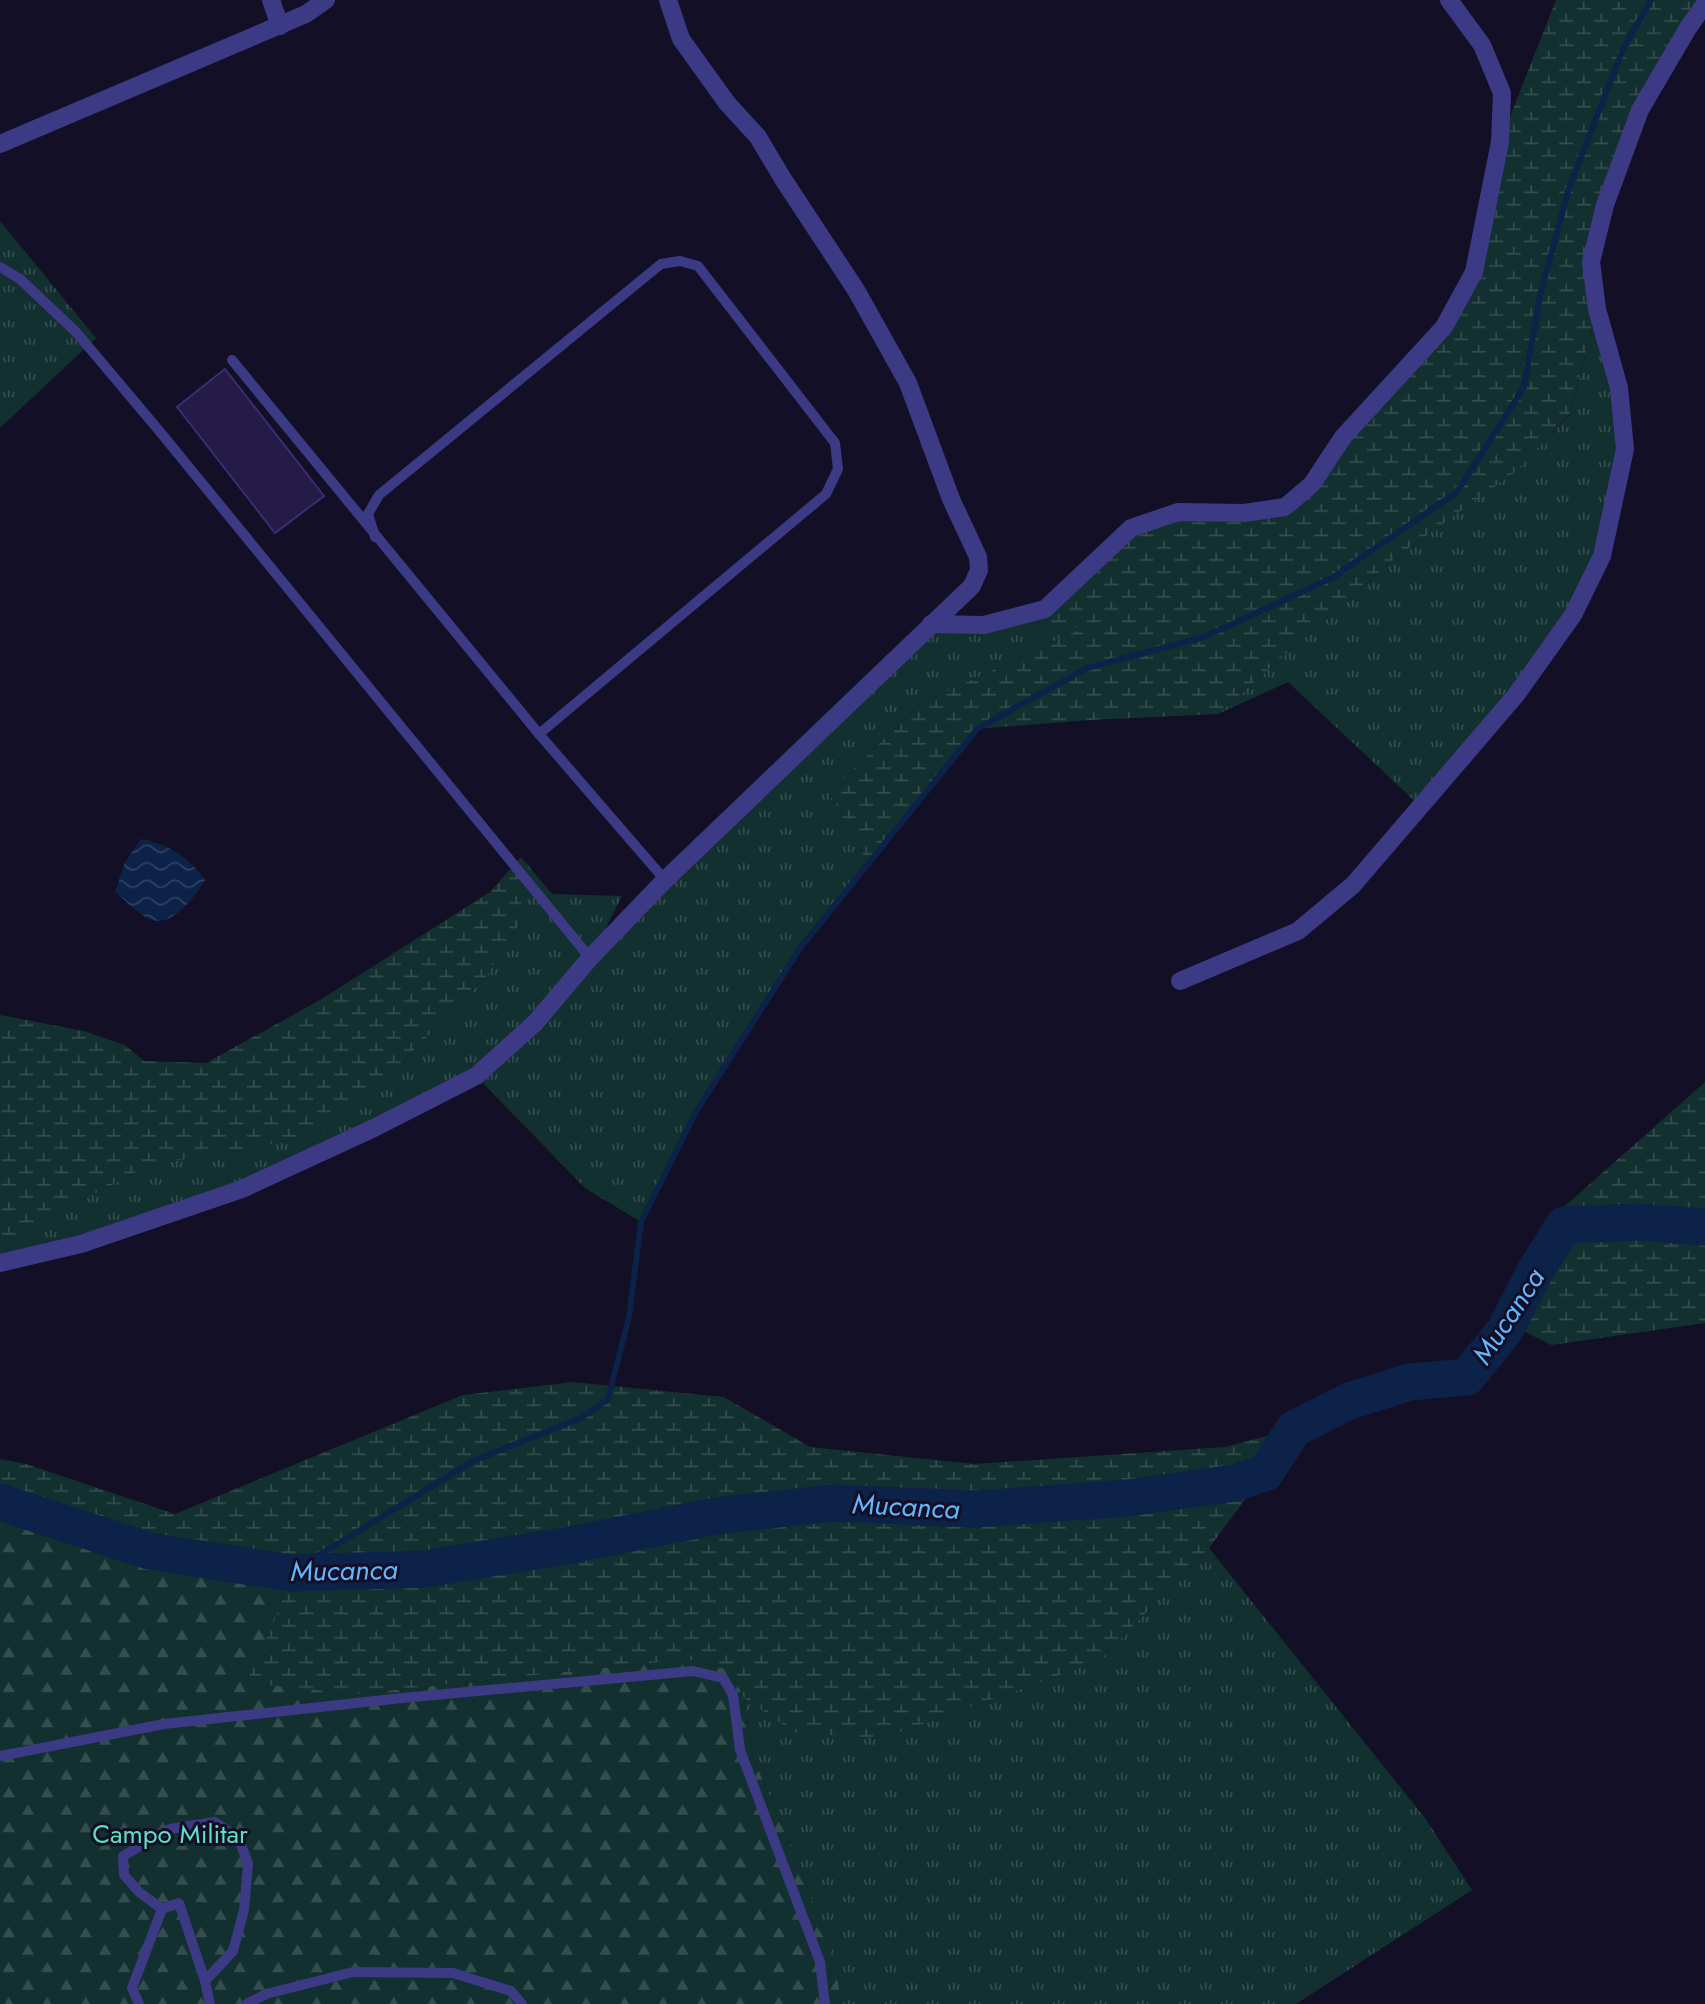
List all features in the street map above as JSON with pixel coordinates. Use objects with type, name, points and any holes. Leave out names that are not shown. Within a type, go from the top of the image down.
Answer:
[{"type":"street","points":[[271,0],[280,26]]},
{"type":"street","points":[[0,144],[280,26],[306,14],[326,0]]},
{"type":"street","points":[[0,1263],[81,1244],[242,1189],[374,1128],[476,1076],[536,1023],[590,958],[665,880],[972,586],[979,570],[978,557],[950,499],[908,383],[856,290],[758,136],[727,103],[681,39],[668,0]]},
{"type":"street","points":[[931,624],[984,625],[1045,609],[1131,528],[1178,512],[1244,513],[1286,507],[1312,484],[1343,437],[1444,327],[1474,272],[1500,142],[1502,93],[1482,45],[1448,0]]},
{"type":"street","points":[[1180,981],[1298,931],[1353,885],[1516,695],[1573,614],[1602,556],[1625,449],[1619,388],[1597,309],[1591,262],[1605,205],[1640,110],[1705,4]]},
{"type":"lane","points":[[376,537],[368,514],[379,495],[662,264],[680,261],[698,266],[835,443],[838,469],[826,494],[539,733]]},
{"type":"lane","points":[[0,267],[20,279],[76,332],[590,958]]},
{"type":"lane","points":[[232,360],[539,733],[665,880]]},
{"type":"lane","points":[[0,1756],[164,1724],[362,1702],[693,1671],[723,1678],[733,1695],[740,1751],[820,1962],[825,2004]]},
{"type":"lane","points":[[162,1909],[139,1892],[124,1875],[123,1856],[170,1829],[215,1822],[239,1839],[248,1864],[244,1910],[233,1951],[205,1981]]},
{"type":"lane","points":[[139,2004],[132,1988],[162,1909],[179,1903],[210,2004]]},
{"type":"lane","points":[[247,2004],[266,1994],[353,1972],[453,1973],[511,1991],[522,2004]]},
{"type":"green space","points":[[1556,0],[1705,0],[1640,110],[1591,262],[1597,309],[1570,414],[1515,472],[1396,557],[1218,714],[977,729],[869,865],[829,793],[918,705],[1085,627],[984,625],[1045,609],[1131,528],[1178,512],[1285,507],[1393,382],[1474,272],[1500,142]]},
{"type":"green space","points":[[0,221],[96,338],[0,428]]},
{"type":"green space","points":[[1597,309],[1625,449],[1602,556],[1573,615],[1420,806],[1288,682],[1218,714],[1396,557],[1520,466],[1570,415]]},
{"type":"green space","points":[[931,624],[1087,626],[918,705],[829,793],[869,865],[801,948],[697,1110],[641,1222],[585,1188],[476,1076],[242,1189],[0,1263],[0,1242],[8,1243],[149,1165],[237,1151],[318,1134],[381,1084],[485,978],[521,921],[521,857],[552,894],[622,896],[592,955]]},
{"type":"green space","points":[[521,857],[521,921],[485,978],[381,1084],[318,1134],[237,1151],[149,1165],[8,1243],[0,1242],[0,1015],[84,1031],[125,1045],[144,1061],[206,1063],[320,1000],[490,892]]},
{"type":"green space","points":[[1705,1082],[1705,1323],[1551,1345],[1508,1323],[1565,1206]]},
{"type":"green space","points":[[573,1382],[724,1397],[810,1447],[974,1464],[1225,1447],[1294,1429],[1209,1548],[1099,1661],[881,1739],[794,1732],[744,1698],[730,1670],[687,1659],[356,1694],[246,1683],[275,1619],[290,1573],[149,1551],[0,1502],[0,1459],[26,1464],[175,1514],[463,1395]]},
{"type":"green space","name":"Campo Militar","points":[[0,1502],[149,1551],[290,1573],[275,1619],[356,1694],[687,1659],[730,1670],[744,1698],[753,1757],[835,1959],[841,2004],[0,2004]]},
{"type":"green space","points":[[1209,1548],[1425,1818],[1472,1890],[1296,2004],[841,2004],[835,1959],[753,1757],[744,1698],[808,1733],[881,1739],[1099,1661]]},
{"type":"water","points":[[141,839],[160,844],[177,853],[205,880],[188,904],[172,917],[163,920],[145,917],[115,892],[125,862]]},
{"type":"building","points":[[225,369],[324,496],[275,533],[177,407]]},
{"type":"waterway","points":[[290,1573],[473,1461],[581,1418],[608,1399],[629,1317],[641,1222],[697,1110],[801,947],[977,729],[1087,668],[1204,637],[1332,578],[1457,492],[1524,387],[1540,296],[1569,188],[1623,49],[1651,0]]},
{"type":"waterway","name":"Mucanca","points":[[0,1502],[149,1551],[290,1573],[424,1569],[565,1546],[716,1516],[833,1503],[976,1509],[1128,1498],[1234,1483],[1265,1473],[1294,1429],[1349,1401],[1410,1382],[1467,1377],[1505,1330],[1534,1273],[1564,1225],[1638,1222],[1705,1227]]}]
